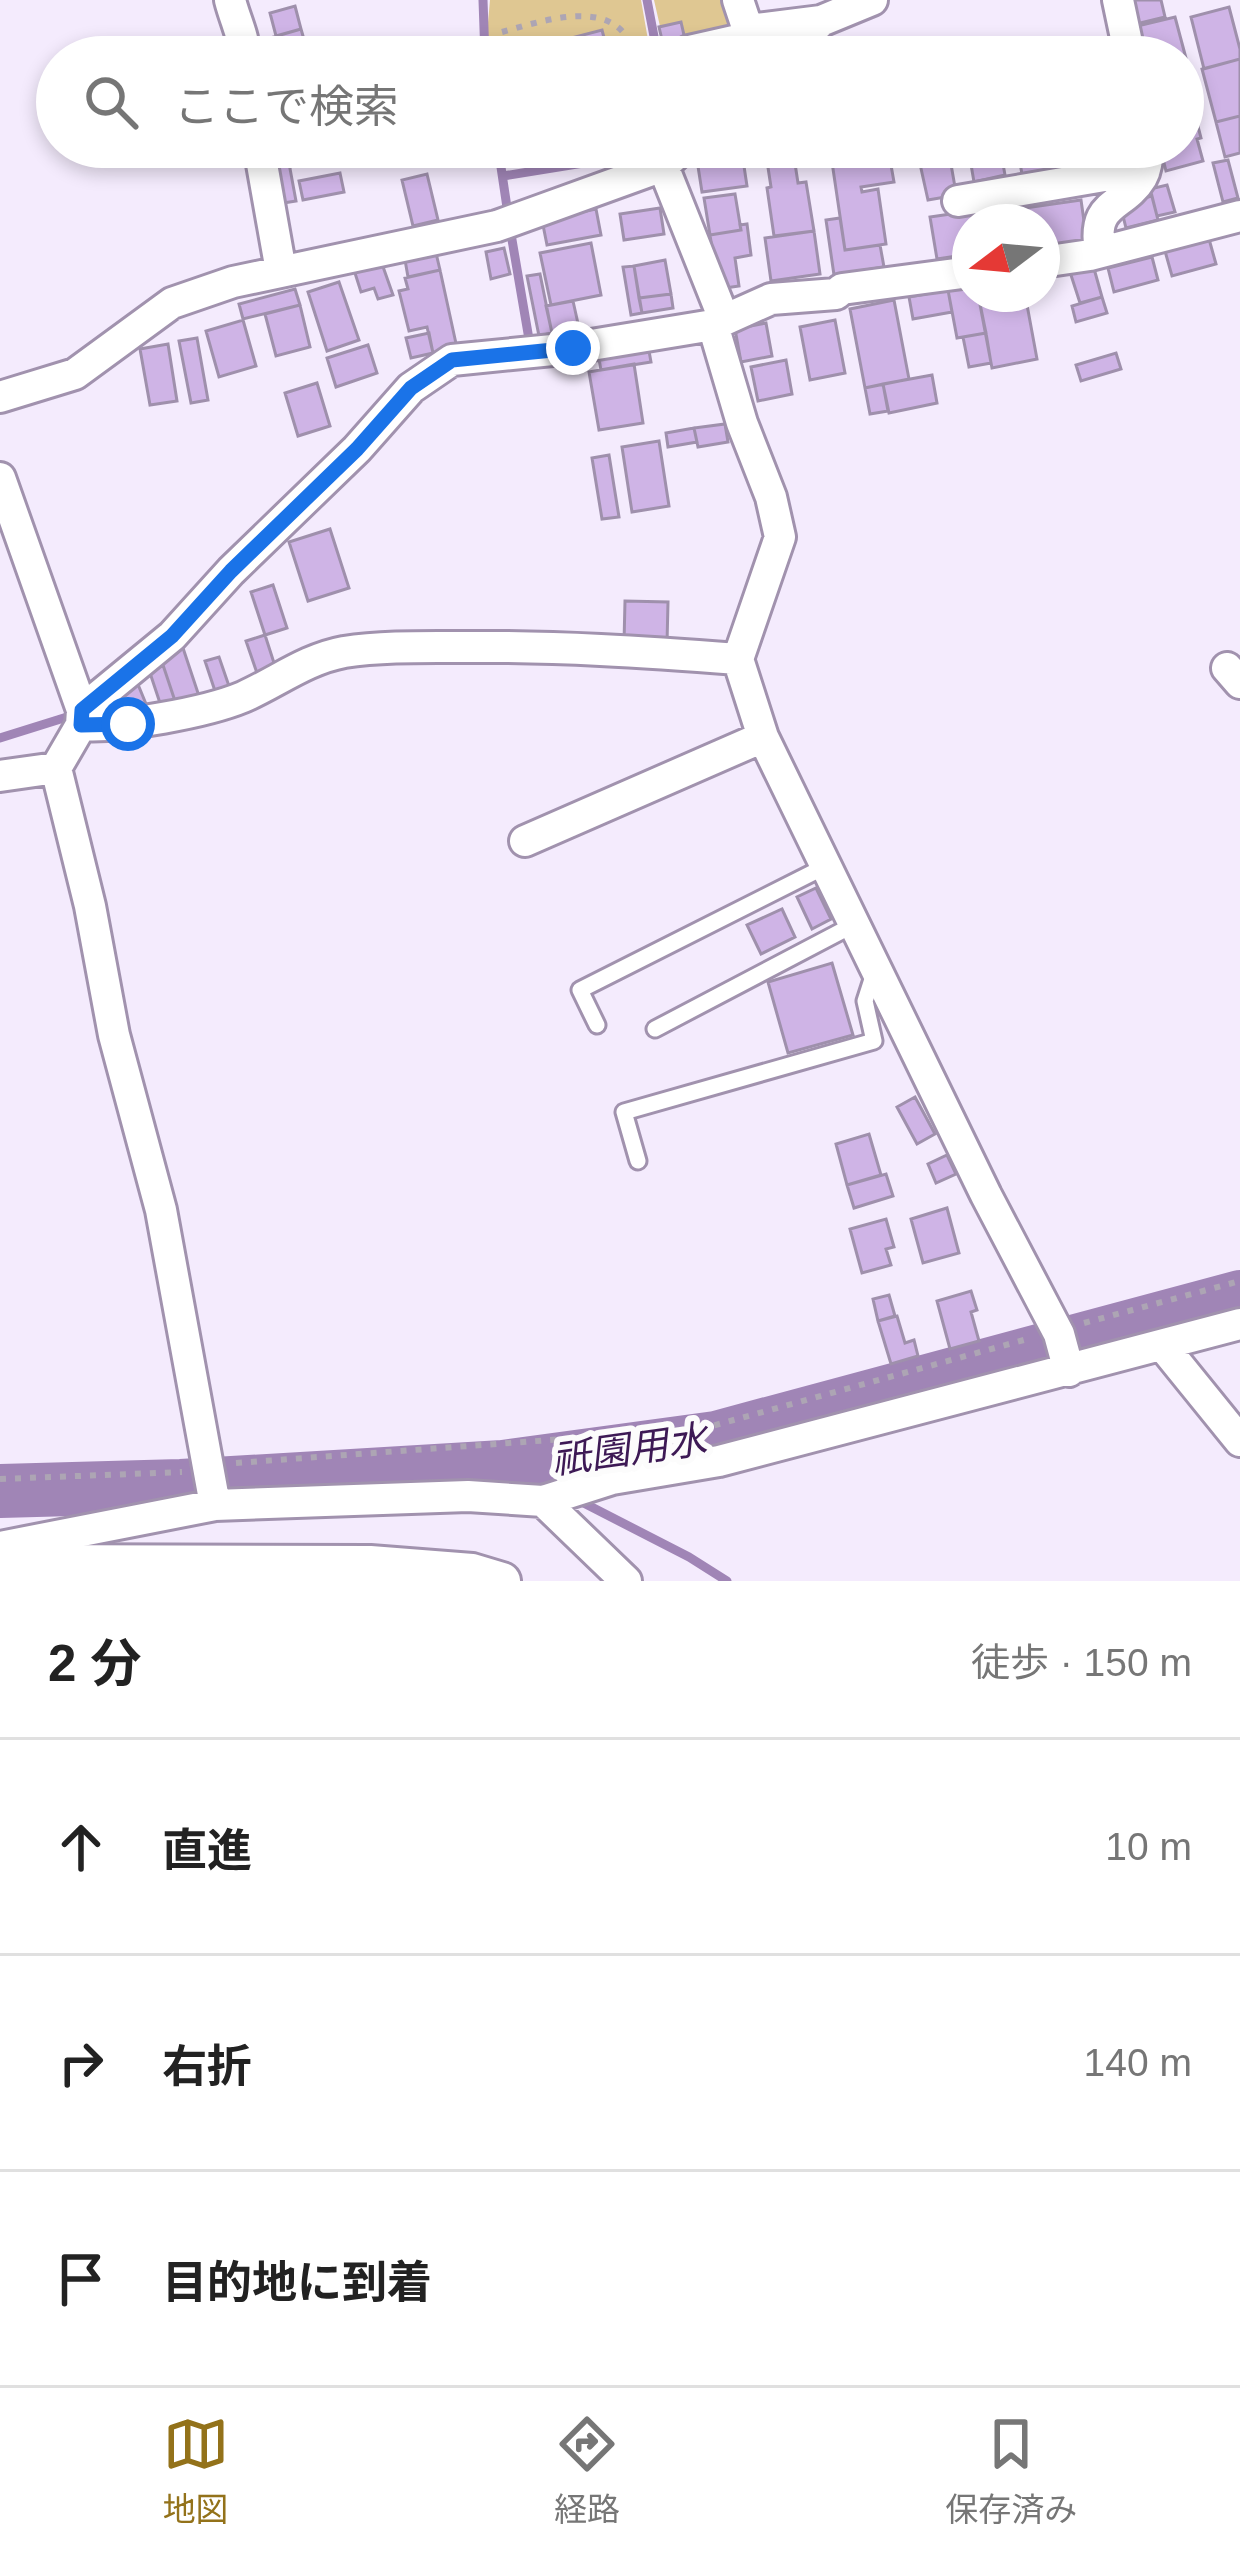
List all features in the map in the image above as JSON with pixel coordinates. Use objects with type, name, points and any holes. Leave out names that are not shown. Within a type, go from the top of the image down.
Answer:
[{"type":"street","points":[[230,0],[244,36]]},
{"type":"street","points":[[748,29],[820,21],[872,0]]},
{"type":"street","points":[[1118,0],[1126,36]]},
{"type":"street","points":[[805,36],[820,21]]},
{"type":"street","points":[[263,168],[281,271]]},
{"type":"street","points":[[0,397],[75,374],[172,303],[233,282],[497,226],[644,168]]},
{"type":"street","points":[[677,168],[742,423],[771,496],[780,537],[738,659],[763,737],[1063,1349]]},
{"type":"street","points":[[958,201],[1103,168]]},
{"type":"street","points":[[1100,251],[1097,238],[1102,214],[1140,181],[1144,168]]},
{"type":"street","points":[[1060,259],[1240,216]]},
{"type":"street","points":[[211,1484],[161,1210],[114,1035],[90,906],[56,768],[81,717],[172,636],[411,388],[452,360],[573,348],[771,299],[836,294],[842,289],[952,274]]},
{"type":"street","points":[[0,478],[81,717]]},
{"type":"street","points":[[81,717],[128,724],[221,704],[288,671],[341,652],[524,647],[738,659]]},
{"type":"street","points":[[525,841],[763,737]]},
{"type":"street","points":[[0,776],[56,768]]},
{"type":"street","points":[[0,1547],[211,1484],[468,1496],[560,1495],[612,1478],[719,1461],[1063,1349],[1163,1346],[1240,1324]]},
{"type":"street","points":[[1163,1346],[1240,1441]]},
{"type":"street","points":[[560,1495],[626,1581]]},
{"type":"street","points":[[0,1568],[370,1564],[472,1572],[502,1581]]},
{"type":"street","points":[[0,1568],[27,1581]]},
{"type":"lane","points":[[598,1025],[580,989],[826,866]]},
{"type":"lane","points":[[656,1029],[855,924]]},
{"type":"lane","points":[[638,1161],[625,1112],[874,1041],[865,1000],[876,968]]},
{"type":"path","points":[[502,32],[571,13],[602,14],[626,36]]},
{"type":"path","points":[[0,1479],[195,1471],[211,1484],[701,1429],[1063,1349],[1240,1281]]},
{"type":"shaded area","points":[[490,0],[641,0],[647,36],[487,36]]},
{"type":"shaded area","points":[[654,0],[732,0],[743,36],[662,36]]},
{"type":"building","points":[[1126,0],[1161,0],[1165,17],[1132,25]]},
{"type":"building","points":[[295,6],[301,29],[276,36],[270,13]]},
{"type":"building","points":[[1229,7],[1240,59],[1204,69],[1204,36],[1196,36],[1191,17]]},
{"type":"building","points":[[1175,17],[1180,36],[1131,36],[1129,28]]},
{"type":"building","points":[[681,22],[684,36],[661,36],[659,27]]},
{"type":"building","points":[[301,29],[303,36],[277,36]]},
{"type":"building","points":[[1240,59],[1240,116],[1216,122],[1204,68]]},
{"type":"building","points":[[1240,116],[1240,153],[1225,157],[1216,122]]},
{"type":"building","points":[[1228,160],[1238,198],[1223,202],[1213,163]]},
{"type":"building","points":[[270,168],[290,168],[296,201],[277,204]]},
{"type":"building","points":[[698,168],[744,168],[747,186],[702,192]]},
{"type":"building","points":[[768,168],[796,168],[798,183],[806,182],[814,231],[774,236],[767,188],[771,187]]},
{"type":"building","points":[[833,168],[892,168],[894,182],[861,187],[862,192],[878,189],[886,244],[845,250]]},
{"type":"building","points":[[921,168],[952,168],[955,187],[950,188],[951,196],[928,200]]},
{"type":"building","points":[[972,168],[1004,168],[1005,175],[974,182]]},
{"type":"building","points":[[1021,168],[1050,168],[1050,169],[1022,174]]},
{"type":"building","points":[[340,173],[344,192],[303,200],[299,181]]},
{"type":"building","points":[[427,174],[438,220],[413,226],[402,180]]},
{"type":"building","points":[[1167,185],[1175,212],[1157,216],[1150,189]]},
{"type":"building","points":[[735,194],[741,230],[710,235],[704,198]]},
{"type":"building","points":[[1152,196],[1158,220],[1126,228],[1120,204]]},
{"type":"building","points":[[1081,200],[1087,242],[1060,246],[1060,204],[1053,204]]},
{"type":"building","points":[[660,208],[664,234],[624,240],[620,214]]},
{"type":"building","points":[[596,209],[601,235],[547,245],[542,220]]},
{"type":"building","points":[[952,214],[952,257],[937,259],[930,217]]},
{"type":"building","points":[[840,218],[845,250],[880,245],[884,267],[834,275],[826,220]]},
{"type":"building","points":[[747,224],[751,255],[735,258],[739,286],[718,289],[710,235],[741,230],[740,225]]},
{"type":"building","points":[[814,231],[820,274],[771,281],[765,238]]},
{"type":"building","points":[[1209,239],[1216,264],[1172,276],[1165,251]]},
{"type":"building","points":[[591,243],[601,295],[551,305],[540,253]]},
{"type":"building","points":[[504,248],[510,274],[491,279],[486,252]]},
{"type":"building","points":[[436,253],[440,270],[408,277],[405,260]]},
{"type":"building","points":[[1152,257],[1158,280],[1114,292],[1108,268]]},
{"type":"building","points":[[665,260],[671,294],[639,298],[634,266]]},
{"type":"building","points":[[381,261],[393,295],[378,299],[374,288],[361,292],[354,270]]},
{"type":"building","points":[[1093,265],[1102,297],[1080,303],[1070,272]]},
{"type":"building","points":[[634,266],[642,313],[631,315],[623,267]]},
{"type":"building","points":[[440,270],[457,348],[433,353],[427,327],[409,331],[399,291],[408,289],[405,278]]},
{"type":"building","points":[[540,274],[552,333],[539,336],[527,276]]},
{"type":"building","points":[[339,282],[359,340],[327,351],[308,292]]},
{"type":"building","points":[[295,289],[300,305],[243,319],[239,304]]},
{"type":"building","points":[[948,290],[952,312],[913,319],[909,297]]},
{"type":"building","points":[[671,294],[673,308],[642,313],[639,298]]},
{"type":"building","points":[[1102,297],[1107,313],[1076,322],[1072,306]]},
{"type":"building","points":[[894,300],[909,379],[865,388],[850,309]]},
{"type":"building","points":[[573,301],[579,328],[552,333],[546,306]]},
{"type":"building","points":[[300,305],[310,347],[276,356],[265,314]]},
{"type":"building","points":[[952,312],[982,312],[986,333],[957,338]]},
{"type":"building","points":[[981,312],[1028,312],[1037,359],[992,368]]},
{"type":"building","points":[[243,320],[256,366],[219,377],[206,331]]},
{"type":"building","points":[[835,320],[845,373],[810,380],[800,327]]},
{"type":"building","points":[[766,323],[772,356],[741,362],[735,329]]},
{"type":"building","points":[[429,333],[433,353],[411,358],[406,338]]},
{"type":"building","points":[[986,333],[991,363],[969,367],[963,337]]},
{"type":"building","points":[[197,338],[208,400],[191,403],[179,341]]},
{"type":"building","points":[[647,340],[651,362],[601,370],[597,348]]},
{"type":"building","points":[[168,344],[177,401],[150,405],[140,349]]},
{"type":"building","points":[[368,345],[377,373],[336,387],[327,358]]},
{"type":"building","points":[[1116,353],[1121,369],[1081,381],[1076,365]]},
{"type":"building","points":[[786,360],[792,394],[758,401],[751,367]]},
{"type":"building","points":[[634,364],[643,423],[599,430],[589,372]]},
{"type":"building","points":[[932,375],[937,403],[889,413],[883,384]]},
{"type":"building","points":[[317,383],[330,426],[298,436],[285,393]]},
{"type":"building","points":[[883,384],[888,411],[870,414],[865,388]]},
{"type":"building","points":[[725,424],[728,442],[698,447],[694,428]]},
{"type":"building","points":[[694,428],[697,442],[668,447],[666,433]]},
{"type":"building","points":[[659,441],[669,506],[632,512],[622,447]]},
{"type":"building","points":[[609,455],[619,517],[602,519],[592,458]]},
{"type":"building","points":[[330,529],[349,588],[308,601],[289,542]]},
{"type":"building","points":[[273,585],[287,628],[265,635],[251,592]]},
{"type":"building","points":[[625,601],[668,602],[667,644],[624,643]]},
{"type":"building","points":[[265,635],[276,669],[258,676],[246,641]]},
{"type":"building","points":[[183,648],[199,696],[176,704],[160,656]]},
{"type":"building","points":[[219,657],[229,686],[215,691],[205,661]]},
{"type":"building","points":[[163,665],[176,704],[162,709],[149,670]]},
{"type":"building","points":[[137,682],[146,704],[125,713],[116,691]]},
{"type":"building","points":[[816,888],[831,919],[812,929],[797,897]]},
{"type":"building","points":[[782,909],[795,937],[761,954],[747,925]]},
{"type":"building","points":[[832,963],[853,1035],[788,1053],[768,982]]},
{"type":"building","points":[[915,1097],[935,1134],[917,1144],[897,1107]]},
{"type":"building","points":[[869,1134],[881,1175],[847,1185],[836,1144]]},
{"type":"building","points":[[947,1155],[956,1174],[936,1183],[928,1164]]},
{"type":"building","points":[[886,1174],[893,1196],[854,1208],[847,1185]]},
{"type":"building","points":[[947,1208],[959,1253],[923,1263],[911,1219]]},
{"type":"building","points":[[886,1219],[894,1247],[886,1249],[891,1265],[862,1273],[850,1229]]},
{"type":"building","points":[[971,1291],[979,1341],[950,1349],[937,1301]]},
{"type":"building","points":[[889,1295],[895,1316],[878,1321],[873,1299]]},
{"type":"building","points":[[897,1316],[905,1343],[914,1340],[918,1356],[891,1364],[878,1321]]},
{"type":"waterway","points":[[483,0],[484,36]]},
{"type":"waterway","points":[[647,0],[654,36]]},
{"type":"waterway","points":[[501,168],[508,214]]},
{"type":"waterway","points":[[503,176],[552,168]]},
{"type":"waterway","points":[[511,234],[530,345]]},
{"type":"waterway","points":[[0,738],[67,717]]},
{"type":"waterway","name":"祇園用水","points":[[0,1491],[181,1486],[503,1467],[716,1438],[1240,1297]]},
{"type":"waterway","points":[[503,1467],[553,1489]]},
{"type":"waterway","points":[[574,1498],[727,1581]]},
{"type":"route","points":[[128,724],[81,725],[82,710],[172,636],[411,388],[452,360],[573,348]]}]
